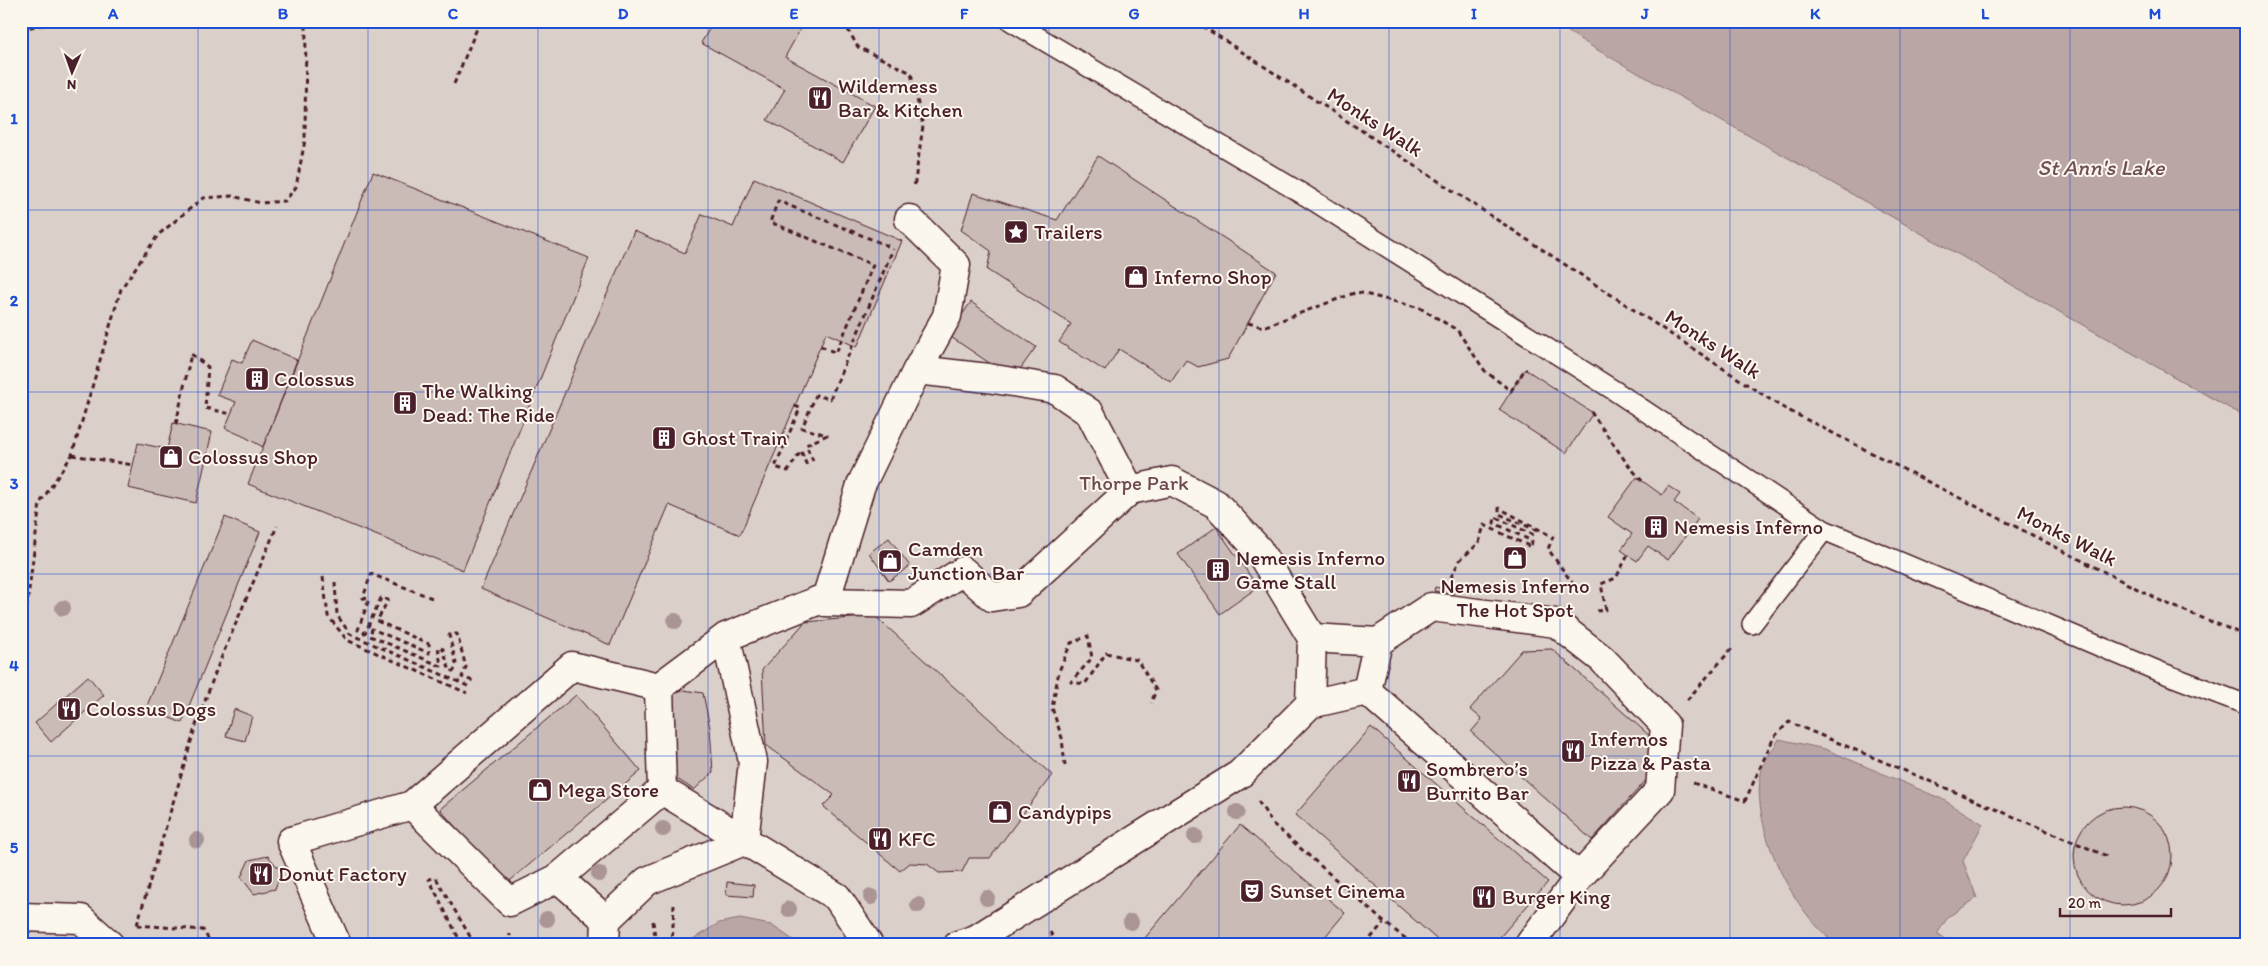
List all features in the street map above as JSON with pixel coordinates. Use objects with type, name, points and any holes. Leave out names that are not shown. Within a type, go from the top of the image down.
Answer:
[{"type":"street","points":[[909,219],[956,265],[947,316],[917,370],[861,485],[825,602],[911,604],[963,571],[992,597],[1018,593],[1130,490],[1172,481],[1216,504],[1258,549],[1312,638],[1310,704]]},
{"type":"street","points":[[917,370],[988,378],[1055,389],[1090,414],[1130,490]]},
{"type":"street","points":[[337,945],[291,841],[412,805],[572,666],[659,686],[726,637],[827,596]]},
{"type":"street","points":[[1312,638],[1378,642],[1431,606],[1556,623],[1602,660],[1665,725],[1660,790],[1579,877],[1529,945]]},
{"type":"street","points":[[726,637],[753,762],[744,841]]},
{"type":"street","points":[[1367,691],[1378,642]]},
{"type":"street","points":[[659,686],[662,790]]},
{"type":"street","points":[[958,945],[976,939],[1240,774],[1310,704],[1367,691]]},
{"type":"street","points":[[1367,691],[1579,877]]},
{"type":"street","points":[[662,790],[837,897],[869,945]]},
{"type":"street","points":[[412,805],[510,902],[558,878],[662,790]]},
{"type":"street","points":[[558,878],[605,932],[647,881],[744,841]]},
{"type":"street","points":[[21,917],[81,918],[122,938]]},
{"type":"lane","points":[[1011,21],[1306,196],[1615,391],[1824,530],[2158,671],[2247,705]]},
{"type":"lane","points":[[1752,624],[1824,530]]},
{"type":"path","points":[[21,30],[60,21]]},
{"type":"path","points":[[21,626],[27,606],[40,503],[72,455],[121,289],[158,235],[202,198],[232,196],[261,203],[285,200],[296,187],[306,140],[306,21]]},
{"type":"path","points":[[454,84],[480,21]]},
{"type":"path","points":[[843,21],[858,47],[911,73],[924,126],[909,219]]},
{"type":"path","name":"Monks Walk","points":[[1195,21],[1780,406],[2163,602],[2247,636]]},
{"type":"path","points":[[813,461],[806,445],[827,435],[802,428],[816,395],[830,400],[893,248],[778,201],[770,222],[873,265],[836,353],[821,346]]},
{"type":"path","points":[[1248,322],[1263,327],[1357,292],[1420,308],[1457,330],[1485,371],[1511,391],[1525,369],[1533,374]]},
{"type":"path","points":[[176,424],[190,354],[208,367],[205,408],[231,414]]},
{"type":"path","points":[[795,406],[800,408],[775,467],[788,471],[801,451],[807,466]]},
{"type":"path","points":[[1585,408],[1593,413],[1626,462],[1642,481]]},
{"type":"path","points":[[72,455],[133,465]]},
{"type":"path","points":[[1448,581],[1460,560],[1479,543],[1484,525],[1531,547],[1532,541],[1494,523],[1495,517],[1534,535],[1536,530],[1499,514],[1499,508],[1553,537],[1548,549],[1575,587],[1580,604]]},
{"type":"path","points":[[122,938],[137,925],[195,728],[217,668],[277,526]]},
{"type":"path","points":[[1590,612],[1606,610],[1601,584],[1616,578],[1628,555]]},
{"type":"path","points":[[432,598],[372,574],[362,598],[369,599],[358,630],[365,633],[381,598],[388,600],[377,621],[429,644],[429,653],[372,629],[370,636],[441,666],[438,647],[443,649],[450,670],[454,671],[456,663],[449,635],[457,634],[466,667],[462,677],[472,681]]},
{"type":"path","points":[[324,577],[328,616],[347,640],[467,693]]},
{"type":"path","points":[[335,582],[337,615],[350,634],[470,687]]},
{"type":"path","points":[[1665,725],[1752,624]]},
{"type":"path","points":[[1065,766],[1062,738],[1052,708],[1059,671],[1070,643],[1088,636],[1092,658],[1072,682],[1085,684],[1106,653],[1137,660],[1156,690],[1151,703]]},
{"type":"path","points":[[1662,772],[1745,801],[1774,737],[1789,722],[2107,856]]},
{"type":"path","points":[[1240,774],[1273,824],[1384,922],[1414,945]]},
{"type":"path","points":[[462,945],[428,879],[436,878],[475,945]]},
{"type":"path","points":[[1365,945],[1384,922]]},
{"type":"path","points":[[137,925],[203,930],[212,945]]},
{"type":"green space","name":"Thorpe Park","points":[[21,21],[1553,21],[1620,62],[2247,418],[2247,945],[21,945]]},
{"type":"water","name":"St Ann's Lake","points":[[1551,21],[2247,21],[2247,418],[1594,48]]},
{"type":"water","points":[[1779,739],[1825,749],[1942,799],[1983,824],[1963,861],[1977,898],[1948,917],[1937,934],[1954,945],[1838,945],[1806,913],[1791,892],[1779,868],[1762,818],[1759,795],[1761,773],[1766,760]]},
{"type":"water","points":[[740,919],[771,925],[801,945],[683,945],[719,923]]},
{"type":"building","name":"Wilderness Bar & Kitchen","points":[[714,21],[805,21],[785,57],[875,106],[843,162],[767,120],[785,89],[701,43]]},
{"type":"building","points":[[1098,156],[1276,272],[1228,359],[1198,367],[1186,360],[1171,382],[1119,349],[1105,371],[1059,342],[1071,324],[987,270],[991,251],[961,230],[973,193],[1057,220]]},
{"type":"building","name":"The Walking Dead: The Ride","points":[[373,172],[589,258],[463,570],[248,484]]},
{"type":"building","name":"Ghost Train","points":[[754,178],[902,241],[857,347],[826,333],[740,535],[669,505],[610,645],[481,589],[634,231],[685,253],[702,214],[733,227]]},
{"type":"building","points":[[971,302],[1036,347],[1013,379],[948,335]]},
{"type":"building","name":"Colossus","points":[[252,340],[297,360],[263,447],[225,428],[236,402],[217,395],[232,359],[242,363]]},
{"type":"building","points":[[1525,369],[1593,413],[1566,453],[1499,410]]},
{"type":"building","name":"Colossus Shop","points":[[173,423],[212,432],[196,503],[128,488],[138,443],[167,449]]},
{"type":"building","name":"Nemesis Inferno","points":[[1637,477],[1662,495],[1668,486],[1680,494],[1674,502],[1698,519],[1668,560],[1648,546],[1637,561],[1621,550],[1632,534],[1608,517]]},
{"type":"building","points":[[225,517],[260,532],[182,723],[146,708]]},
{"type":"building","name":"Nemesis Inferno Game Stall","points":[[1216,527],[1258,587],[1220,614],[1178,554]]},
{"type":"building","name":"Camden Junction Bar","points":[[889,538],[910,566],[889,581],[869,553]]},
{"type":"building","points":[[1435,587],[1454,591],[1453,595],[1434,591]]},
{"type":"building","points":[[875,616],[1052,775],[990,858],[969,858],[962,872],[939,873],[927,864],[910,863],[900,871],[823,806],[834,795],[766,745],[762,670],[805,622]]},
{"type":"building","name":"Infernos Pizza & Pasta","points":[[1552,649],[1659,744],[1647,757],[1658,767],[1592,840],[1471,732],[1482,719],[1470,709],[1522,650]]},
{"type":"building","name":"Colossus Dogs","points":[[88,676],[104,695],[51,742],[35,723]]},
{"type":"building","points":[[684,690],[703,693],[710,728],[713,772],[694,790],[671,775],[667,697]]},
{"type":"building","name":"Mega Store","points":[[576,695],[641,771],[505,885],[440,809]]},
{"type":"building","points":[[234,709],[252,716],[245,741],[226,736]]},
{"type":"building","points":[[1371,727],[1548,882],[1493,945],[1443,945],[1295,815]]},
{"type":"building","points":[[2123,807],[2142,811],[2158,821],[2168,837],[2172,856],[2168,875],[2158,891],[2142,901],[2123,905],[2104,901],[2088,891],[2078,875],[2074,856],[2078,837],[2088,821],[2104,811]]},
{"type":"building","name":"Sunset Cinema","points":[[1240,825],[1345,913],[1318,945],[1139,945]]},
{"type":"building","name":"Donut Factory","points":[[268,856],[281,871],[275,889],[254,894],[241,877],[249,860]]},
{"type":"building","points":[[727,882],[754,885],[753,897],[726,895]]},
{"type":"place","name":"Wilderness Bar & Kitchen","points":[[820,98]]},
{"type":"place","name":"Trailers","points":[[1016,232]]},
{"type":"place","name":"Inferno Shop","points":[[1136,277]]},
{"type":"place","name":"Colossus","points":[[257,379]]},
{"type":"place","name":"The Walking Dead: The Ride","points":[[405,403]]},
{"type":"place","name":"Ghost Train","points":[[664,438]]},
{"type":"place","name":"Colossus Shop","points":[[171,457]]},
{"type":"place","name":"Nemesis Inferno","points":[[1656,527]]},
{"type":"place","name":"Nemesis Inferno The Hot Spot","points":[[1515,558]]},
{"type":"place","name":"Camden Junction Bar","points":[[890,561]]},
{"type":"place","name":"Nemesis Inferno Game Stall","points":[[1218,570]]},
{"type":"place","name":"Colossus Dogs","points":[[69,709]]},
{"type":"place","name":"Infernos Pizza & Pasta","points":[[1573,751]]},
{"type":"place","name":"Sombrero’s Burrito Bar","points":[[1409,781]]},
{"type":"place","name":"Mega Store","points":[[540,790]]},
{"type":"place","name":"Candypips","points":[[1000,812]]},
{"type":"place","name":"KFC","points":[[880,839]]},
{"type":"place","name":"Donut Factory","points":[[261,874]]},
{"type":"place","name":"Sunset Cinema","points":[[1252,891]]},
{"type":"place","name":"Burger King","points":[[1484,897]]}]
